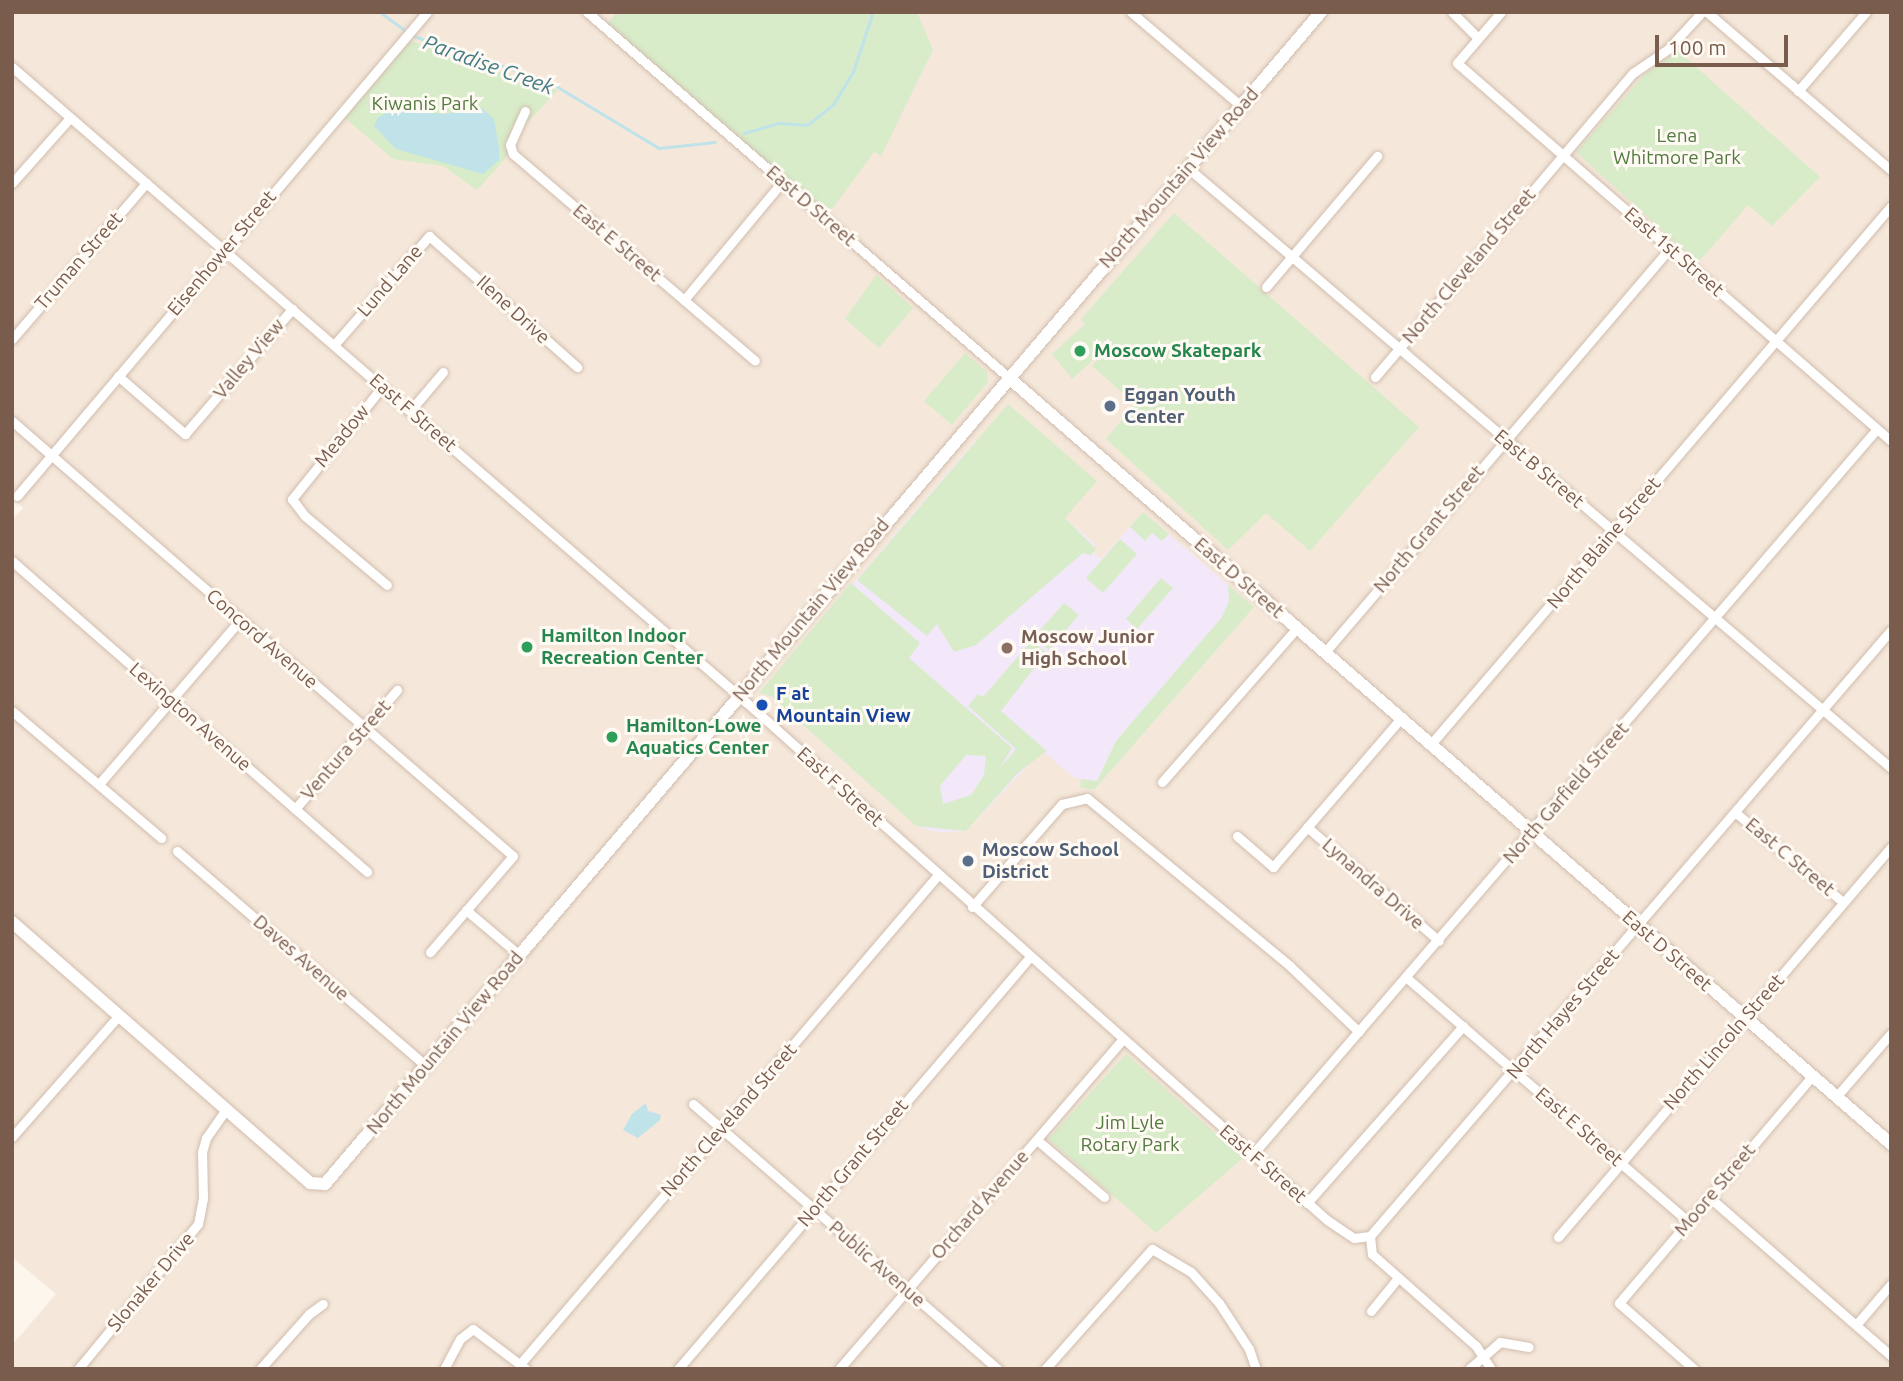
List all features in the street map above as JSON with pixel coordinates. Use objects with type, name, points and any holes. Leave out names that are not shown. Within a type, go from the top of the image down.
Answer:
[{"type":"street","name":"Eisenhower Street","points":[[17,496],[427,12]]},
{"type":"street","name":"East D Street","points":[[587,12],[1891,1144]]},
{"type":"street","points":[[1131,12],[1241,106]]},
{"type":"street","name":"North Mountain View Road","points":[[226,1109],[310,1184],[325,1184],[332,1178],[518,954],[1321,12]]},
{"type":"street","points":[[1452,12],[1477,37],[1501,12]]},
{"type":"street","points":[[1704,12],[1891,170]]},
{"type":"street","name":"North Cleveland Street","points":[[1375,377],[1633,73],[1668,49],[1704,12]]},
{"type":"street","points":[[1798,91],[1866,12]]},
{"type":"street","name":"East 1st Street","points":[[1477,37],[1457,62],[1891,440]]},
{"type":"street","name":"East F Street","points":[[12,67],[738,695],[1028,958],[1307,1203],[1344,1234],[1370,1236]]},
{"type":"street","name":"East E Street","points":[[525,111],[510,145],[513,154],[755,361]]},
{"type":"street","points":[[12,183],[70,118]]},
{"type":"street","points":[[1266,287],[1377,156]]},
{"type":"street","name":"East B Street","points":[[1188,168],[1891,768]]},
{"type":"street","points":[[684,300],[782,181]]},
{"type":"street","name":"Truman Street","points":[[12,339],[146,183]]},
{"type":"street","name":"North Blaine Street","points":[[1431,744],[1891,206]]},
{"type":"street","name":"Lund Lane","points":[[334,345],[429,236],[449,253]]},
{"type":"street","name":"North Grant Street","points":[[1325,652],[1670,248]]},
{"type":"street","name":"Ilene Drive","points":[[449,253],[577,367]]},
{"type":"street","name":"Valley View","points":[[118,376],[185,434],[292,309]]},
{"type":"street","points":[[410,411],[443,372]]},
{"type":"street","name":"Meadow","points":[[382,387],[292,499],[294,505],[387,585]]},
{"type":"street","name":"Concord Avenue","points":[[12,421],[513,856],[466,911]]},
{"type":"street","name":"North Garfield Street","points":[[1252,1155],[1532,834],[1877,429]]},
{"type":"street","name":"Lexington Avenue","points":[[12,561],[367,872]]},
{"type":"street","points":[[99,784],[240,620]]},
{"type":"street","points":[[1162,782],[1297,628]]},
{"type":"street","name":"North Hayes Street","points":[[1370,1236],[1891,631]]},
{"type":"street","name":"Ventura Street","points":[[295,810],[397,690]]},
{"type":"street","points":[[12,711],[161,838]]},
{"type":"street","points":[[1237,836],[1273,867],[1401,718]]},
{"type":"street","points":[[972,907],[1062,804],[1076,797],[1098,803],[1290,966],[1359,1032]]},
{"type":"street","name":"East C Street","points":[[1736,813],[1843,902]]},
{"type":"street","name":"Lynandra Drive","points":[[1307,827],[1439,941]]},
{"type":"street","name":"North Lincoln Street","points":[[1558,1237],[1891,847]]},
{"type":"street","name":"Daves Avenue","points":[[177,850],[426,1066]]},
{"type":"street","name":"North Cleveland Street","points":[[523,1366],[938,876]]},
{"type":"street","points":[[430,952],[466,911],[518,954]]},
{"type":"street","points":[[12,922],[226,1109]]},
{"type":"street","name":"North Grant Street","points":[[678,1369],[1028,958]]},
{"type":"street","name":"East E Street","points":[[1407,978],[1688,1221]]},
{"type":"street","points":[[12,1137],[119,1015]]},
{"type":"street","points":[[1307,1203],[1462,1026]]},
{"type":"street","points":[[1836,1097],[1891,1033]]},
{"type":"street","name":"Orchard Avenue","points":[[839,1369],[1121,1041]]},
{"type":"street","name":"Moore Street","points":[[1694,1369],[1619,1303],[1812,1076]]},
{"type":"street","name":"Public Avenue","points":[[693,1104],[998,1369]]},
{"type":"street","name":"Slonaker Drive","points":[[78,1369],[198,1224],[203,1198],[202,1152],[206,1138],[226,1109]]},
{"type":"street","points":[[1037,1139],[1104,1197]]},
{"type":"street","points":[[1709,1197],[1891,1356]]},
{"type":"street","points":[[1370,1236],[1372,1254],[1482,1354],[1491,1369]]},
{"type":"street","points":[[1045,1369],[1152,1249],[1191,1272],[1219,1303],[1256,1369]]},
{"type":"street","points":[[1371,1311],[1398,1278]]},
{"type":"street","points":[[1856,1325],[1891,1284]]},
{"type":"street","points":[[276,1369],[263,1365],[323,1304]]},
{"type":"street","points":[[444,1369],[460,1339],[473,1329],[523,1366]]},
{"type":"street","points":[[1469,1369],[1482,1354],[1508,1339],[1529,1347]]},
{"type":"shaded area","points":[[12,12],[1891,12],[1891,1369],[12,1369],[12,1345],[56,1294],[12,1257],[12,520],[23,508],[12,498]]},
{"type":"shaded area","name":"Moscow Junior High School","points":[[976,440],[1095,544],[1094,553],[1101,559],[1143,512],[1254,607],[1094,790],[1080,787],[1081,779],[1073,777],[1045,753],[1039,754],[966,831],[938,832],[916,826],[771,696],[759,693]]},
{"type":"green space","points":[[617,12],[917,12],[933,50],[881,156],[874,152],[825,219],[605,27]]},
{"type":"green space","name":"Kiwanis Park","points":[[405,39],[558,90],[513,138],[512,151],[477,190],[443,166],[393,159],[339,113]]},
{"type":"green space","name":"Lena Whitmore Park","points":[[1678,51],[1820,177],[1772,226],[1748,205],[1698,263],[1576,152],[1645,74]]},
{"type":"green space","points":[[1174,213],[1419,427],[1310,551],[1266,513],[1228,550],[1106,439],[1135,404],[1092,366],[1110,348],[1091,330],[1108,347],[1072,379],[1052,354],[1085,324],[1081,319]]},
{"type":"green space","points":[[876,275],[913,308],[879,348],[845,319]]},
{"type":"green space","points":[[965,353],[987,372],[988,382],[952,425],[924,401]]},
{"type":"green space","points":[[1008,404],[1097,481],[1065,518],[1096,549],[1091,555],[1083,553],[976,645],[954,652],[937,624],[927,636],[857,580]]},
{"type":"green space","points":[[1143,512],[1169,534],[1162,541],[1152,533],[1145,541],[1130,527]]},
{"type":"green space","points":[[1120,539],[1137,554],[1103,593],[1086,578]]},
{"type":"green space","points":[[1161,578],[1173,588],[1137,629],[1126,619]]},
{"type":"green space","points":[[851,583],[920,643],[909,658],[1012,748],[999,769],[1016,749],[968,706],[978,694],[983,697],[1032,640],[1046,653],[1001,711],[1047,751],[1019,772],[966,831],[916,826],[771,696],[759,693]],"holes":[[[966,755],[986,756],[984,775],[971,795],[943,804],[940,786]]]},
{"type":"green space","points":[[1228,585],[1254,607],[1094,790],[1080,787],[1081,779],[1097,781],[1116,741],[1222,617],[1229,601]]},
{"type":"green space","points":[[1064,603],[1079,615],[1049,650],[1034,637]]},
{"type":"green space","name":"Jim Lyle Rotary Park","points":[[1126,1054],[1243,1158],[1156,1233],[1048,1139]]},
{"type":"water","points":[[482,108],[494,119],[499,148],[499,160],[483,174],[396,149],[374,126],[378,117],[394,110],[444,114]]},
{"type":"water","points":[[646,1103],[648,1111],[661,1115],[660,1120],[638,1138],[623,1130],[632,1114]]},
{"type":"waterway","name":"Paradise Creek","points":[[380,12],[406,31]]},
{"type":"waterway","name":"Paradise Creek","points":[[744,133],[780,123],[807,125],[833,105],[853,72],[873,12]]},
{"type":"waterway","name":"Paradise Creek","points":[[411,35],[548,81],[659,148],[715,142]]},
{"type":"place","name":"Moscow Skatepark","points":[[1080,351]]},
{"type":"place","name":"Eggan Youth Center","points":[[1110,406]]},
{"type":"place","name":"Hamilton Indoor Recreation Center","points":[[527,647]]},
{"type":"place","name":"Moscow Junior High School","points":[[1007,648]]},
{"type":"place","name":"F at Mountain View","points":[[762,705]]},
{"type":"place","name":"Hamilton-Lowe Aquatics Center","points":[[612,737]]},
{"type":"place","name":"Moscow School District","points":[[968,861]]}]
